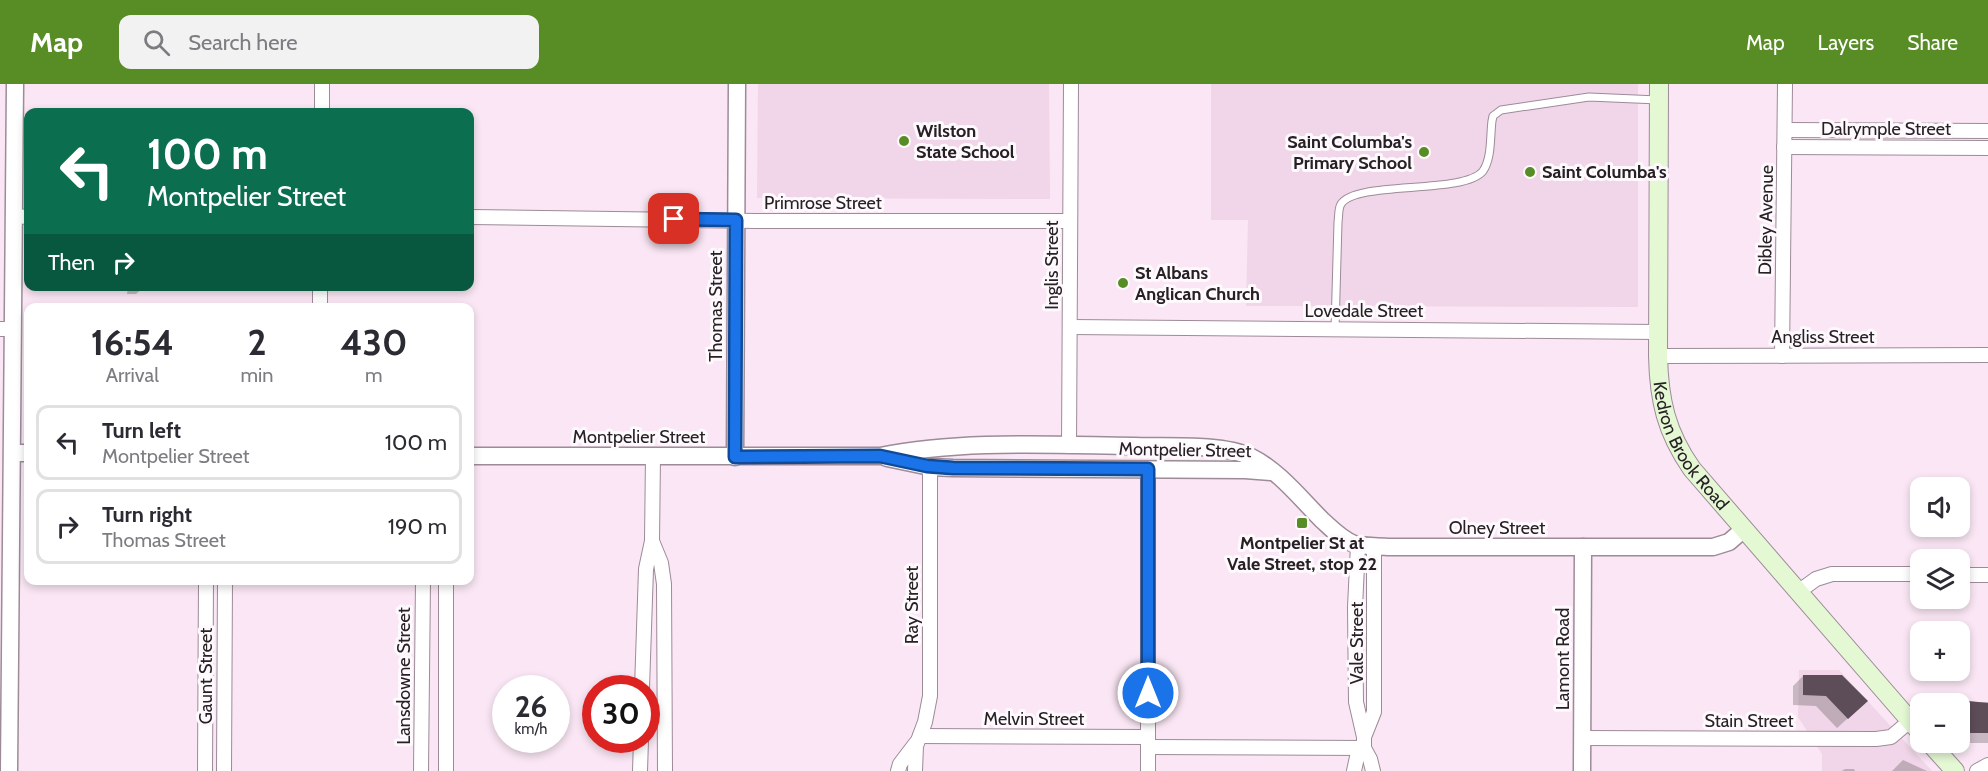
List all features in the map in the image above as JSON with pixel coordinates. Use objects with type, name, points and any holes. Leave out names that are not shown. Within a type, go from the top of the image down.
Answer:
[{"type":"main road","name":"Kedron Brook Road","points":[[1659,92],[1658,356],[1663,409],[1675,441],[1692,469],[1910,721]]},
{"type":"main road","points":[[1939,753],[1955,771]]},
{"type":"street","points":[[9,771],[6,579],[21,453],[7,329],[21,217],[15,84]]},
{"type":"street","points":[[322,84],[322,108]]},
{"type":"street","name":"Thomas Street","points":[[735,457],[737,84]]},
{"type":"street","name":"Inglis Street","points":[[1069,446],[1071,84]]},
{"type":"street","name":"Dibley Avenue","points":[[1782,356],[1785,84]]},
{"type":"street","name":"Dalrymple Street","points":[[1785,130],[1988,131]]},
{"type":"street","name":"Dalrymple Street","points":[[1785,147],[1988,148]]},
{"type":"street","name":"Primrose Street","points":[[474,217],[1070,221]]},
{"type":"street","name":"Lovedale Street","points":[[1070,327],[1658,332]]},
{"type":"street","name":"Angliss Street","points":[[1658,356],[1988,356]]},
{"type":"street","name":"Montpelier Street","points":[[474,456],[880,456],[953,446],[1219,449],[1247,455],[1272,472]]},
{"type":"street","points":[[642,675],[646,568],[652,541],[653,456]]},
{"type":"street","name":"Montpelier Street","points":[[880,456],[930,467],[1272,472]]},
{"type":"street","name":"Ray Street","points":[[915,771],[918,739],[930,696],[930,467]]},
{"type":"street","points":[[1148,469],[1148,771]]},
{"type":"street","name":"Olney Street","points":[[1272,472],[1336,534],[1366,546],[1719,546],[1729,542],[1743,529]]},
{"type":"street","points":[[652,541],[661,563],[664,584],[665,771]]},
{"type":"street","name":"Vale Street","points":[[1354,771],[1374,712],[1366,546]]},
{"type":"street","name":"Vale Street","points":[[1366,546],[1355,607],[1356,702],[1364,743],[1373,771]]},
{"type":"street","name":"Lamont Road","points":[[1582,771],[1583,547]]},
{"type":"street","points":[[1798,592],[1816,579],[1832,574],[1910,574]]},
{"type":"street","points":[[1970,575],[1988,575]]},
{"type":"street","name":"Gaunt Street","points":[[205,771],[206,585]]},
{"type":"street","name":"Gaunt Street","points":[[224,771],[225,585]]},
{"type":"street","name":"Lansdowne Street","points":[[421,771],[423,585]]},
{"type":"street","points":[[446,585],[446,771]]},
{"type":"street","name":"Stain Street","points":[[1582,738],[1876,740],[1910,729]]},
{"type":"street","name":"Ray Street","points":[[898,771],[900,764],[918,739]]},
{"type":"street","name":"Melvin Street","points":[[918,739],[1364,743]]},
{"type":"street","points":[[640,771],[641,753]]},
{"type":"street","points":[[1977,771],[1988,765]]},
{"type":"lane","points":[[1335,329],[1338,222],[1340,207],[1345,200],[1368,192],[1457,182],[1475,177],[1486,166],[1492,121],[1501,110],[1589,98],[1659,92]]},
{"type":"shaded area","name":"Wilston State School","points":[[758,84],[1049,84],[1050,199],[757,198]]},
{"type":"shaded area","name":"Saint Columba's Primary School","points":[[1211,84],[1638,84],[1638,307],[1246,306],[1248,220],[1211,220]]},
{"type":"shaded area","points":[[1799,670],[1839,670],[1910,747],[1910,753],[1915,753],[1932,771],[1822,771],[1822,754],[1798,717]]},
{"type":"building","points":[[1803,675],[1842,675],[1868,701],[1848,719],[1826,696],[1803,695]]},
{"type":"building","points":[[1970,701],[1988,703],[1988,733],[1970,733]]},
{"type":"place","name":"Wilston State School","points":[[904,141]]},
{"type":"place","name":"Saint Columba's Primary School","points":[[1424,152]]},
{"type":"place","name":"Saint Columba's","points":[[1530,172]]},
{"type":"place","name":"St Albans Anglican Church","points":[[1123,283]]},
{"type":"place","name":"Montpelier St at Vale Street, stop 22","points":[[1302,523]]},
{"type":"route","points":[[674,219],[736,220],[735,457],[880,456],[927,466],[953,468],[1148,469],[1148,693]]}]
